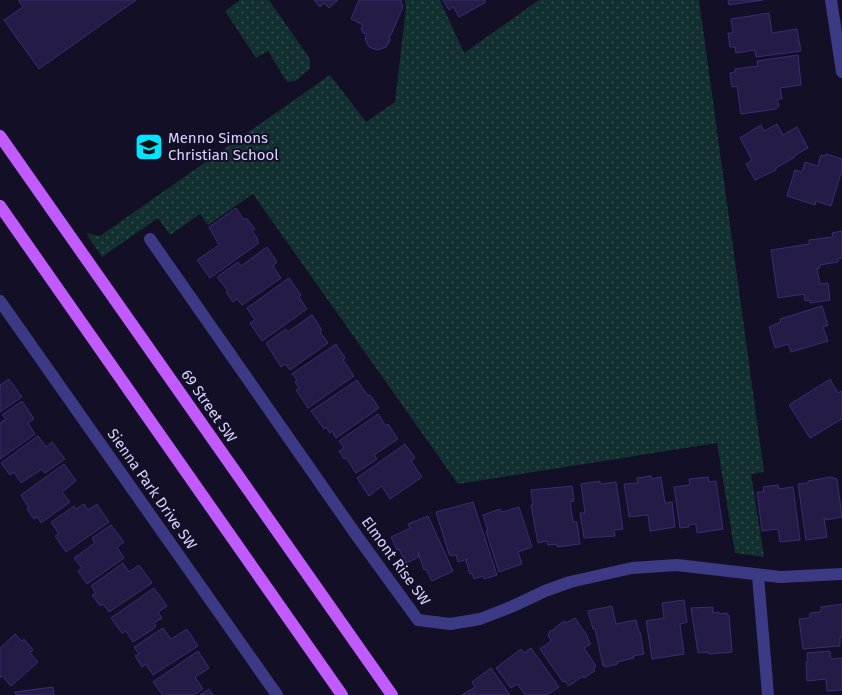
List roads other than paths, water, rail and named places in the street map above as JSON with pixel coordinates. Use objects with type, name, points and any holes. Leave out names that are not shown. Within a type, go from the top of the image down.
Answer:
[{"type":"main road","name":"69 Street SW","points":[[0,136],[392,695]]},
{"type":"main road","points":[[0,206],[342,695]]},
{"type":"street","points":[[832,0],[842,72]]},
{"type":"street","name":"Elmont Rise SW","points":[[150,239],[351,528],[418,620],[450,624],[480,619],[570,582],[632,568],[677,566],[758,576],[801,577],[842,574]]},
{"type":"street","name":"Sienna Park Drive SW","points":[[0,301],[277,695]]},
{"type":"street","points":[[758,576],[768,695]]},
{"type":"place","name":"Menno Simons Christian School","points":[[149,147]]}]
